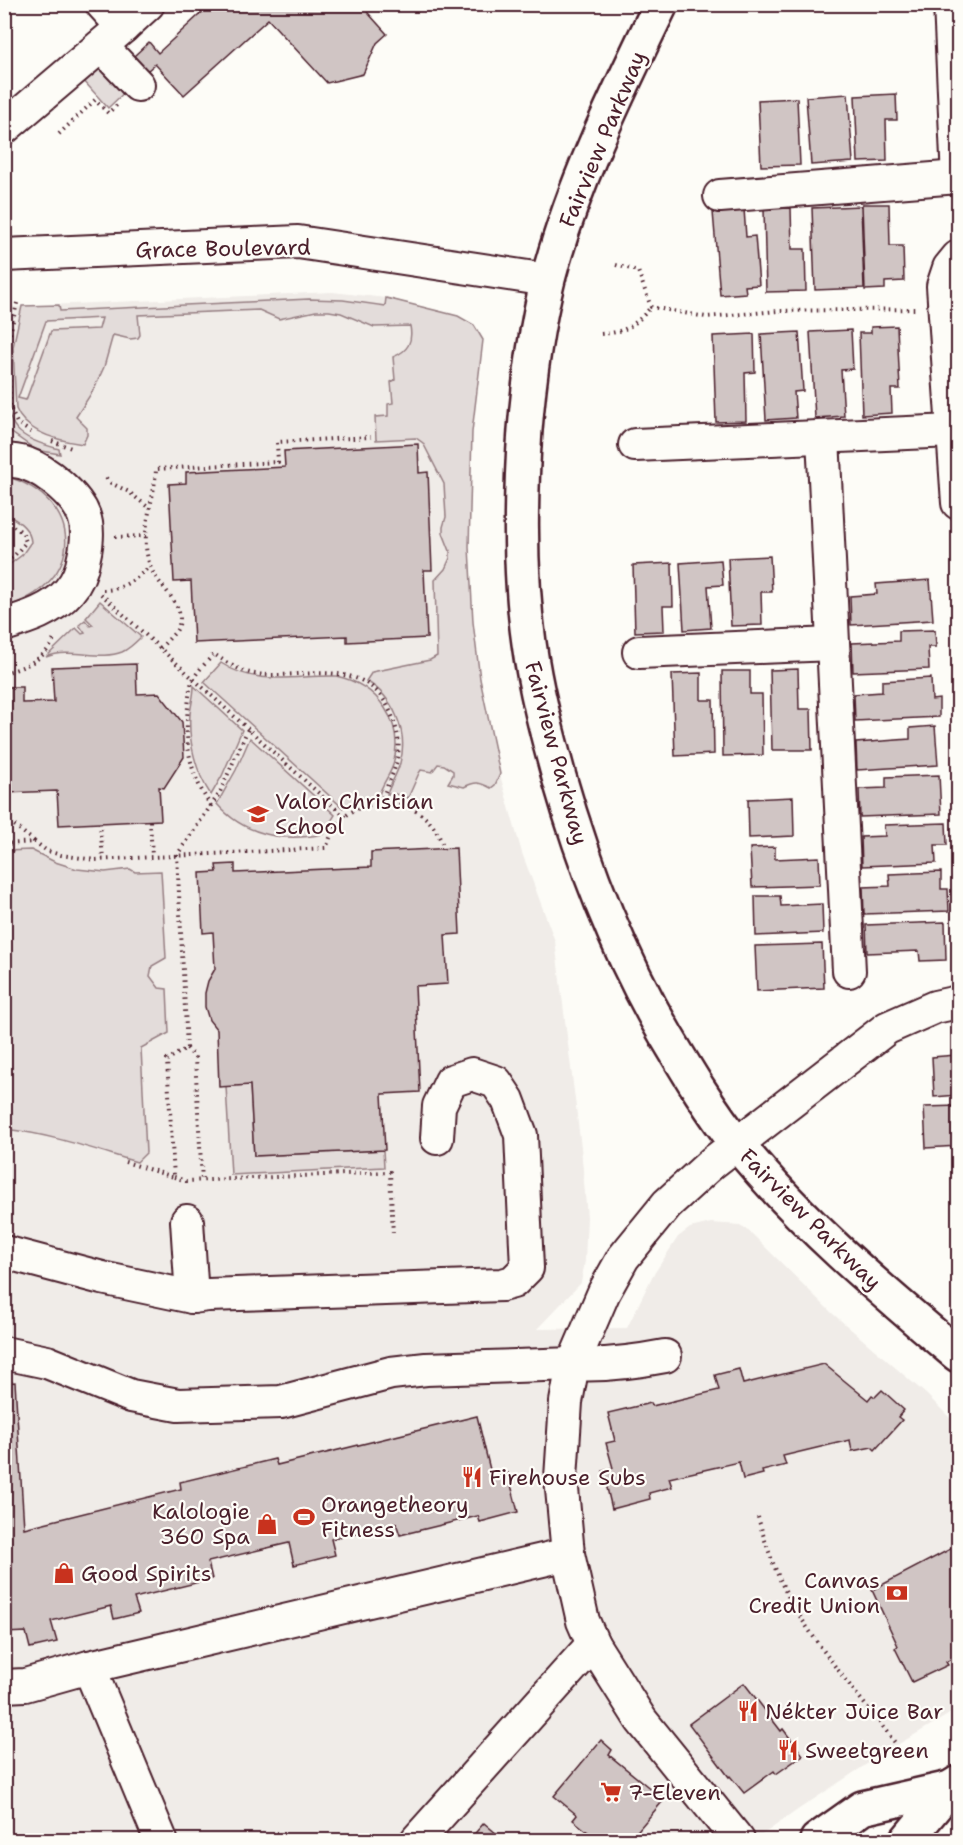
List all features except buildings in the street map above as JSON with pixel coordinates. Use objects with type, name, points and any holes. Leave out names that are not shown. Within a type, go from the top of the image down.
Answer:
[{"type":"main road","name":"Fairview Parkway","points":[[661,4],[620,89],[578,185],[548,280],[530,378],[523,465],[522,552],[529,644],[545,728],[578,840],[612,929],[648,1003],[699,1092],[738,1144],[790,1204],[877,1287],[958,1355]]},
{"type":"main road","points":[[818,1840],[862,1808],[954,1786]]},
{"type":"main road","points":[[907,1840],[954,1786]]},
{"type":"street","points":[[102,4],[112,37],[138,85]]},
{"type":"street","points":[[4,128],[148,4]]},
{"type":"street","points":[[720,196],[958,178],[950,4]]},
{"type":"street","name":"Grace Boulevard","points":[[4,255],[298,242],[548,280]]},
{"type":"street","points":[[958,257],[949,268],[943,286],[958,503]]},
{"type":"street","points":[[635,446],[953,431]]},
{"type":"street","points":[[823,437],[849,971]]},
{"type":"street","points":[[4,625],[51,606],[70,591],[81,570],[87,532],[84,515],[74,497],[35,467],[9,456]]},
{"type":"street","points":[[639,652],[833,644]]},
{"type":"street","points":[[738,1840],[641,1720],[593,1644],[583,1620],[568,1554],[561,1478],[566,1402],[573,1364],[604,1292],[623,1258],[667,1204],[712,1163],[887,1028],[935,1007],[958,1002]]},
{"type":"street","points":[[4,1252],[102,1278],[192,1297],[502,1285],[513,1282],[527,1268],[521,1135],[508,1100],[496,1082],[472,1074],[451,1081],[439,1106],[437,1138]]},
{"type":"street","points":[[187,1221],[192,1297]]},
{"type":"street","points":[[4,1353],[47,1362],[131,1396],[178,1405],[281,1402],[391,1373],[426,1369],[594,1365],[633,1362],[665,1356]]},
{"type":"street","points":[[4,1686],[25,1685],[89,1667],[568,1554]]},
{"type":"street","points":[[417,1840],[593,1644]]},
{"type":"street","points":[[89,1667],[161,1840]]},
{"type":"path","points":[[59,134],[95,100],[108,113],[138,85]]},
{"type":"path","points":[[616,265],[638,272],[651,307]]},
{"type":"path","points":[[17,303],[8,343],[10,408],[17,423],[33,434]]},
{"type":"path","points":[[651,307],[706,316],[778,311],[944,308]]},
{"type":"path","points":[[601,334],[617,333],[628,329],[637,323],[651,307]]},
{"type":"path","points":[[160,648],[177,630],[179,612],[175,601],[150,566],[146,536],[156,469],[278,462],[277,442],[371,437]]},
{"type":"path","points":[[43,438],[71,448]]},
{"type":"path","points":[[106,478],[150,508]]},
{"type":"path","points":[[4,519],[23,533],[26,542],[13,557],[4,563]]},
{"type":"path","points":[[112,537],[146,536]]},
{"type":"path","points":[[150,566],[135,580],[118,588],[96,590],[345,817]]},
{"type":"path","points":[[4,674],[29,664],[42,655],[52,644],[56,632]]},
{"type":"path","points":[[211,806],[192,768],[186,725],[189,693],[193,679],[214,654],[231,665],[252,673],[277,675],[332,672],[350,676],[372,687],[385,700],[398,734],[398,759],[384,789],[381,803]]},
{"type":"path","points":[[202,1181],[195,1058],[187,1048],[177,855],[211,806],[232,767],[248,729]]},
{"type":"path","points":[[4,820],[9,821],[47,851],[80,859],[102,860],[326,848],[333,832],[345,817],[361,807],[381,803],[393,804],[422,815],[435,829],[442,846]]},
{"type":"path","points":[[150,821],[152,856]]},
{"type":"path","points":[[100,823],[102,860]]},
{"type":"path","points":[[4,844],[34,842]]},
{"type":"path","points":[[174,1177],[168,1060],[187,1048]]},
{"type":"path","points":[[125,1162],[186,1181],[390,1172],[393,1235]]},
{"type":"path","points":[[758,1517],[763,1536],[791,1602],[845,1680],[896,1744]]},
{"type":"shaded area","points":[[99,64],[130,87],[108,108],[83,80]]},
{"type":"shaded area","points":[[332,292],[386,298],[450,313],[474,325],[483,340],[472,432],[469,494],[473,622],[480,679],[496,761],[522,853],[555,941],[581,1147],[587,1217],[585,1261],[581,1283],[537,1329],[627,1328],[652,1277],[678,1237],[690,1228],[711,1223],[740,1225],[748,1230],[832,1313],[926,1394],[958,1426],[958,1709],[882,1754],[755,1840],[5,1840],[5,307]]},
{"type":"shaded area","points":[[386,298],[458,316],[474,325],[483,340],[472,432],[469,547],[473,622],[480,679],[500,774],[491,788],[478,783],[464,787],[448,783],[453,771],[438,764],[432,772],[421,770],[408,798],[387,794],[400,763],[402,739],[400,727],[391,705],[376,688],[366,681],[372,672],[430,660],[437,656],[435,580],[445,569],[450,558],[450,551],[443,533],[446,517],[444,484],[423,443],[416,438],[376,440],[375,417],[388,416],[388,404],[393,403],[391,382],[395,380],[393,357],[406,349],[411,337],[410,326],[374,327],[341,313],[329,311],[316,311],[279,319],[259,310],[138,315],[140,335],[138,338],[130,339],[113,335],[104,367],[94,389],[76,417],[87,428],[83,444],[45,435],[28,425],[16,409],[13,347],[22,306],[59,305],[60,311],[309,299],[343,300],[385,306]],"holes":[[[102,318],[99,329],[51,331],[26,400],[18,398],[46,321]]]},
{"type":"shaded area","points":[[5,384],[8,411],[17,429],[33,440],[59,449],[60,454],[36,450],[9,431],[5,425]]},
{"type":"shaded area","points":[[5,476],[32,487],[51,503],[62,521],[66,541],[62,562],[51,580],[32,596],[5,607],[5,568],[22,555],[31,542],[25,528],[5,514]]},
{"type":"shaded area","points":[[100,601],[141,637],[127,649],[113,654],[66,653],[46,657],[76,628],[82,634],[85,633],[79,625],[85,620],[90,626],[93,625],[86,618]]},
{"type":"shaded area","points":[[221,663],[249,675],[263,677],[336,676],[351,681],[376,697],[391,720],[396,749],[392,769],[379,795],[357,800],[343,808],[204,682]]},
{"type":"shaded area","points":[[194,686],[242,730],[211,795],[197,767],[192,746],[190,714]]},
{"type":"shaded area","points":[[250,738],[335,815],[323,834],[294,837],[266,834],[240,823],[217,804]]},
{"type":"shaded area","points":[[31,850],[55,862],[77,869],[105,872],[130,869],[135,872],[161,871],[166,958],[152,966],[150,976],[159,988],[167,989],[169,1033],[141,1048],[146,1153],[137,1162],[55,1138],[5,1129],[5,851]]},
{"type":"shaded area","points":[[250,1085],[254,1156],[383,1150],[384,1167],[231,1175],[226,1086]]},
{"type":"place","name":"Valor Christian School","points":[[258,814]]},
{"type":"place","name":"Firehouse Subs","points":[[472,1477]]},
{"type":"place","name":"Orangetheory Fitness","points":[[304,1517]]},
{"type":"place","name":"Kalologie 360 Spa","points":[[267,1524]]},
{"type":"place","name":"Good Spirits","points":[[64,1573]]},
{"type":"place","name":"Canvas Credit Union","points":[[897,1593]]},
{"type":"place","name":"Nékter Juice Bar","points":[[748,1711]]},
{"type":"place","name":"Sweetgreen","points":[[788,1750]]},
{"type":"place","name":"7-Eleven","points":[[611,1792]]}]
